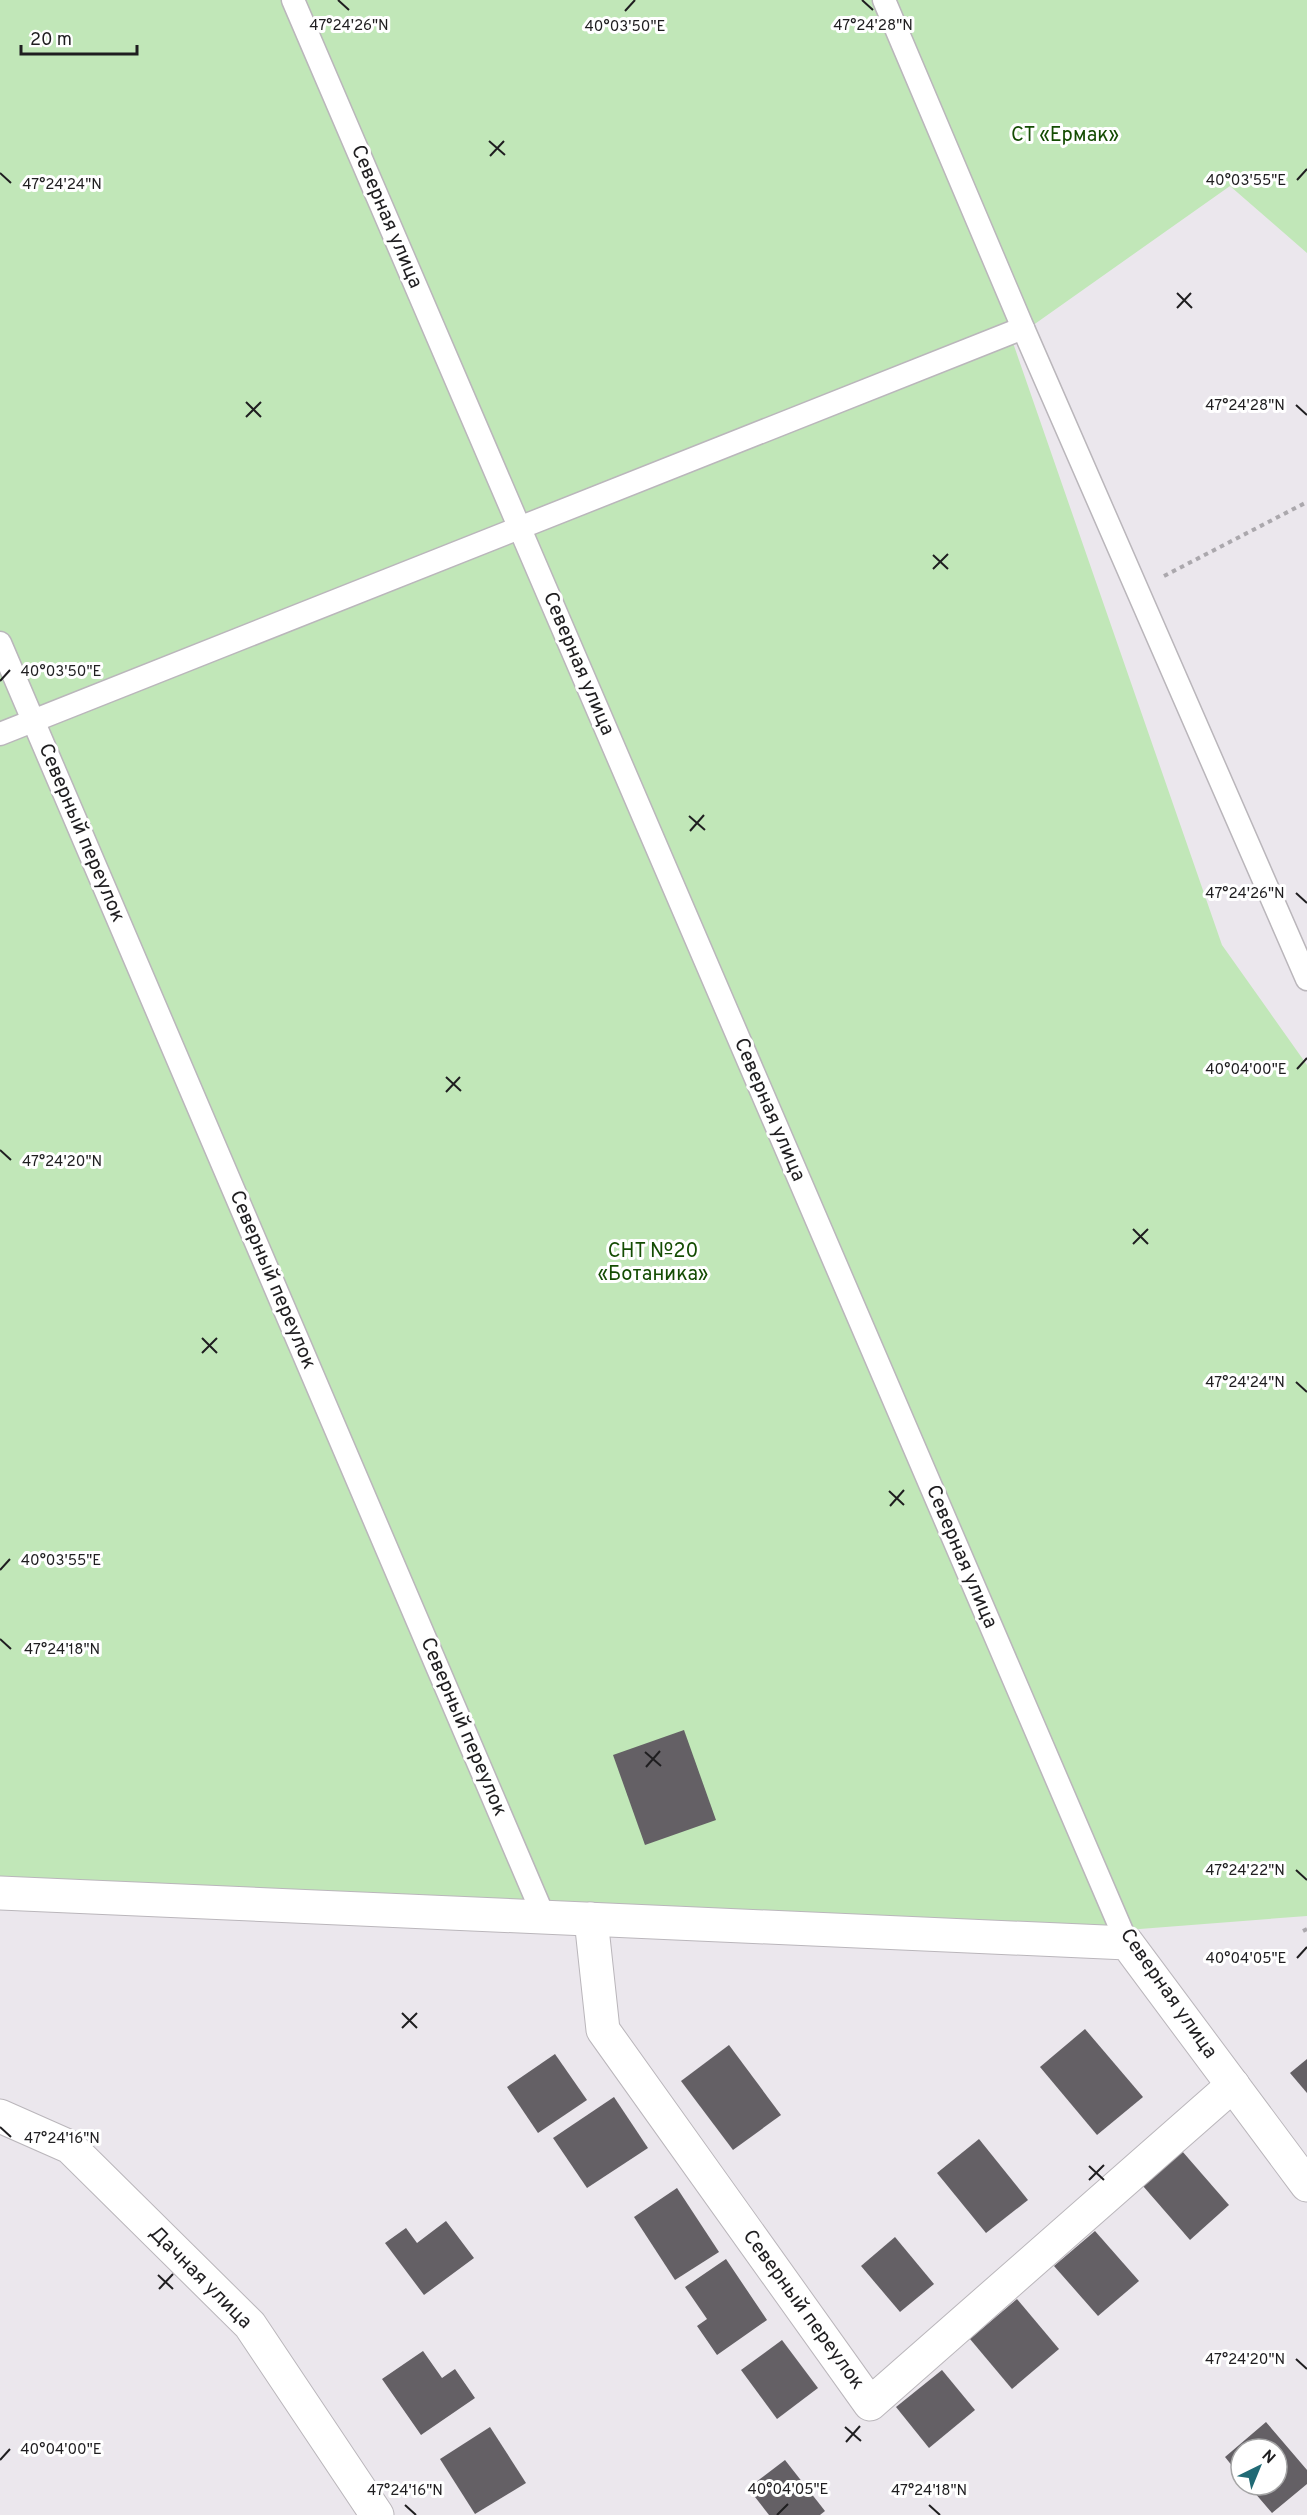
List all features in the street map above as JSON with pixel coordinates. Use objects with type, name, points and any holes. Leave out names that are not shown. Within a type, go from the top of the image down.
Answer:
[{"type":"street","points":[[0,1893],[1127,1943]]},
{"type":"street","name":"Северный переулок","points":[[591,1919],[603,2030],[870,2404],[1233,2085]]},
{"type":"street","name":"Северная улица","points":[[1127,1943],[1307,2185]]},
{"type":"street","name":"Дачная улица","points":[[0,2116],[70,2147],[250,2325],[377,2515]]},
{"type":"lane","name":"Северная улица","points":[[293,0],[1127,1943]]},
{"type":"lane","points":[[884,0],[1023,328],[1307,979]]},
{"type":"lane","points":[[0,734],[1023,328]]},
{"type":"lane","name":"Северный переулок","points":[[0,643],[544,1917]]},
{"type":"path","points":[[1137,590],[1307,502]]},
{"type":"green space","name":"СНТ №20 «Ботаника»","points":[[0,0],[1307,0],[1307,253],[1230,186],[1012,340],[1222,945],[1307,1065],[1307,1916],[1088,1933],[64,1912],[0,1888]]},
{"type":"building","points":[[684,1730],[716,1820],[645,1845],[613,1755]]},
{"type":"building","points":[[1085,2029],[1143,2097],[1097,2135],[1040,2067]]},
{"type":"building","points":[[729,2045],[781,2115],[733,2150],[681,2081]]},
{"type":"building","points":[[555,2054],[587,2100],[538,2133],[507,2087]]},
{"type":"building","points":[[1307,2059],[1307,2093],[1290,2073]]},
{"type":"building","points":[[614,2097],[648,2148],[587,2188],[553,2138]]},
{"type":"building","points":[[979,2139],[1028,2200],[986,2233],[937,2173]]},
{"type":"building","points":[[1182,2151],[1229,2205],[1190,2240],[1143,2186]]},
{"type":"building","points":[[677,2188],[719,2252],[675,2280],[634,2217]]},
{"type":"building","points":[[446,2221],[474,2258],[424,2295],[385,2243],[406,2228],[417,2243]]},
{"type":"building","points":[[1095,2231],[1139,2281],[1098,2316],[1054,2266]]},
{"type":"building","points":[[895,2237],[934,2284],[900,2312],[861,2266]]},
{"type":"building","points":[[726,2259],[767,2320],[717,2355],[697,2326],[707,2319],[685,2287]]},
{"type":"building","points":[[1017,2299],[1059,2349],[1012,2389],[970,2339]]},
{"type":"building","points":[[782,2340],[818,2388],[777,2419],[741,2370]]},
{"type":"building","points":[[423,2351],[442,2378],[455,2369],[475,2398],[421,2435],[382,2379]]},
{"type":"building","points":[[942,2370],[975,2410],[929,2448],[896,2407]]},
{"type":"building","points":[[1266,2422],[1279,2437],[1248,2437]]},
{"type":"building","points":[[490,2427],[526,2483],[475,2514],[440,2459]]},
{"type":"building","points":[[1289,2449],[1307,2470],[1307,2484],[1272,2513],[1258,2497],[1289,2497]]},
{"type":"building","points":[[785,2460],[825,2511],[820,2515],[769,2515],[748,2488]]},
{"type":"park label","name":"СТ «Ермак»","points":[[1065,136]]}]
